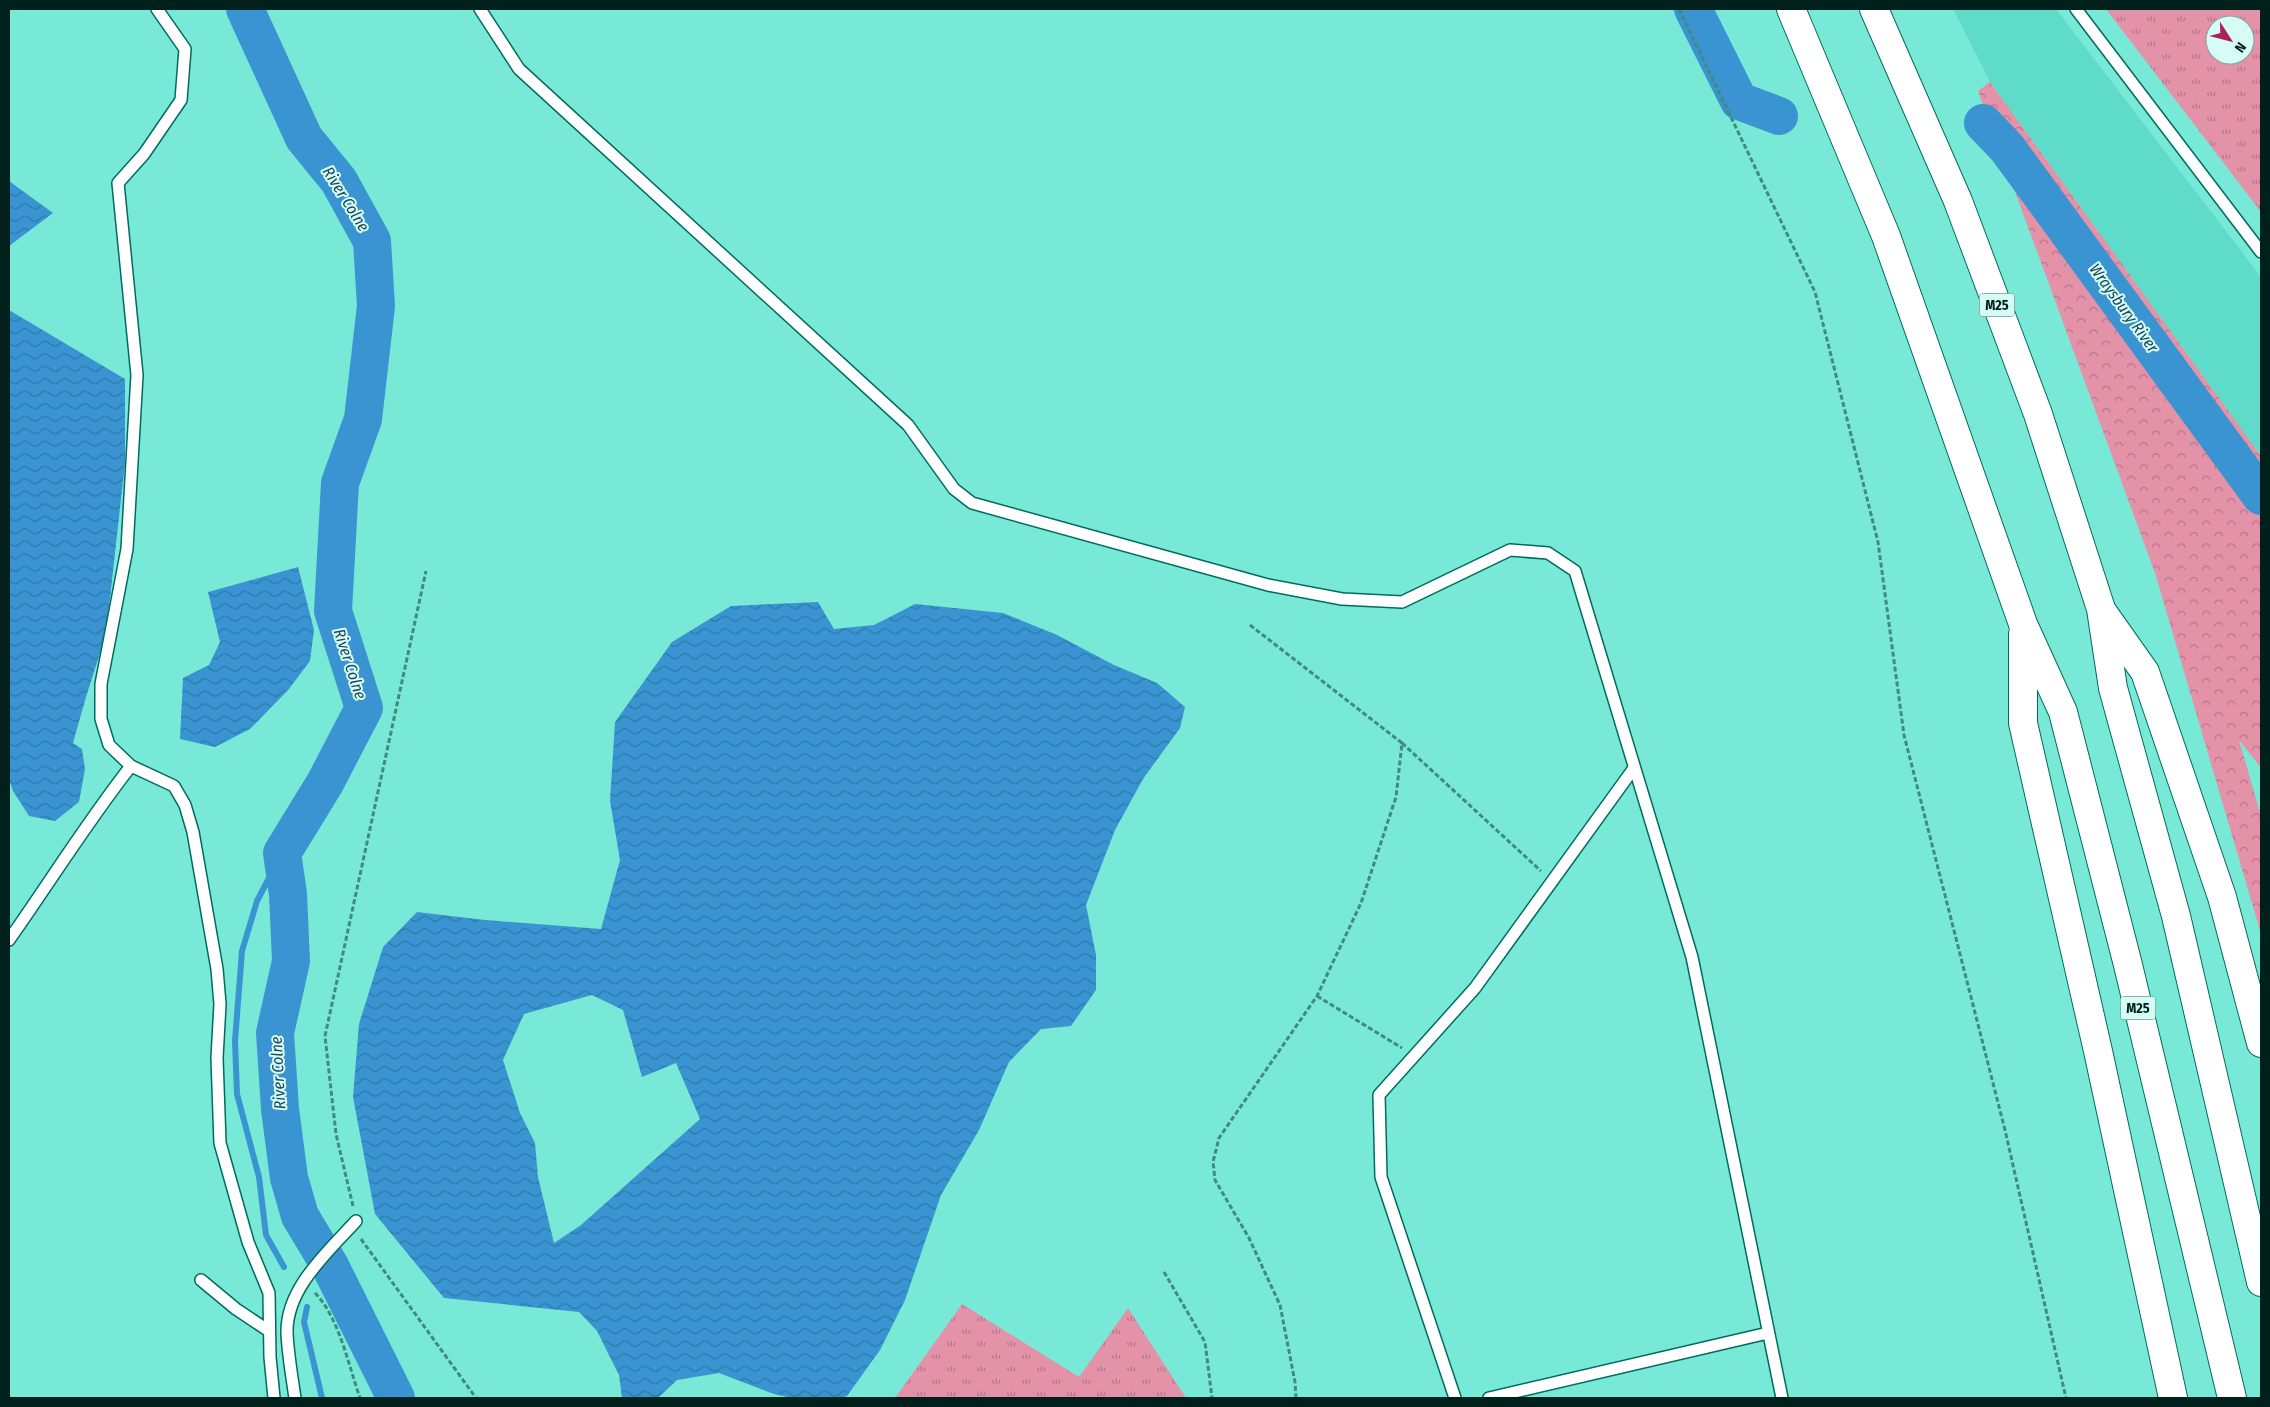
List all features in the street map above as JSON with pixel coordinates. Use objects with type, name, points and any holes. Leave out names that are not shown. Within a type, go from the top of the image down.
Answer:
[{"type":"highway","name":"M25","points":[[1791,9],[1886,236],[2023,624],[2063,712],[2130,975],[2232,1398]]},
{"type":"highway","name":"M25","points":[[1874,9],[1958,201],[2038,414],[2101,609],[2113,688],[2176,916],[2261,1282]]},
{"type":"highway","name":"M25","points":[[2101,609],[2145,672],[2222,897],[2261,1043]]},
{"type":"highway","name":"M25","points":[[2023,624],[2023,722],[2098,1052],[2173,1398]]},
{"type":"lane","points":[[157,9],[185,49],[181,100],[144,154],[118,183],[137,375],[127,550],[101,684],[102,719],[109,745],[131,766],[174,786],[184,805],[193,832],[217,969],[220,1004],[217,1058],[220,1143],[248,1242],[269,1294],[269,1331],[274,1398]]},
{"type":"lane","points":[[480,9],[519,68],[908,425],[954,489],[972,503],[1260,583],[1342,599],[1402,602],[1510,550],[1548,553],[1575,571],[1692,957],[1782,1398]]},
{"type":"lane","points":[[2076,9],[2261,252]]},
{"type":"lane","points":[[9,940],[92,816],[131,766]]},
{"type":"lane","points":[[1455,1398],[1381,1177],[1379,1096],[1475,988],[1634,768]]},
{"type":"lane","points":[[295,1398],[287,1331],[294,1297],[302,1282],[356,1221]]},
{"type":"lane","points":[[201,1280],[236,1309],[269,1331]]},
{"type":"lane","points":[[1490,1398],[1768,1333]]},
{"type":"path","points":[[1679,9],[1815,292],[1878,542],[1904,735],[2005,1130],[2066,1398]]},
{"type":"path","points":[[426,571],[325,1036],[336,1134],[361,1240],[476,1398]]},
{"type":"path","points":[[1250,625],[1402,743],[1552,882]]},
{"type":"path","points":[[1296,1398],[1295,1382],[1280,1305],[1249,1238],[1215,1180],[1212,1162],[1219,1138],[1317,996],[1361,903],[1396,797],[1402,743]]},
{"type":"path","points":[[1317,996],[1415,1056]]},
{"type":"path","points":[[1164,1272],[1205,1342],[1212,1398]]},
{"type":"path","points":[[302,1282],[322,1301],[333,1321],[360,1398]]},
{"type":"shaded area","points":[[1953,9],[2056,9],[2261,277],[2261,456],[1990,82]]},
{"type":"green space","points":[[2106,9],[2261,9],[2261,212]]},
{"type":"green space","points":[[1990,82],[2261,456],[2261,768],[2239,740],[2261,816],[2261,934],[2155,573],[1978,91]]},
{"type":"green space","points":[[962,1304],[1079,1377],[1128,1308],[1186,1398],[895,1398]]},
{"type":"water","points":[[9,181],[53,213],[9,246]]},
{"type":"water","points":[[9,310],[125,379],[125,463],[106,634],[73,743],[82,749],[85,769],[79,802],[55,821],[29,816],[13,791],[9,779]]},
{"type":"water","points":[[298,567],[314,630],[310,661],[289,689],[250,729],[215,747],[180,739],[183,678],[209,665],[220,642],[208,592]]},
{"type":"water","points":[[818,602],[834,629],[874,625],[915,604],[1003,613],[1057,635],[1114,665],[1157,683],[1185,707],[1180,728],[1143,779],[1115,830],[1086,905],[1096,955],[1096,990],[1071,1026],[1041,1029],[1009,1062],[979,1130],[941,1195],[905,1300],[880,1350],[847,1396],[841,1398],[792,1398],[774,1394],[719,1373],[677,1380],[658,1398],[622,1398],[619,1375],[597,1331],[579,1312],[444,1298],[375,1214],[353,1097],[359,1024],[383,947],[417,912],[485,920],[601,929],[620,860],[610,801],[615,722],[672,642],[731,606]],"holes":[[[592,995],[623,1010],[642,1077],[676,1063],[700,1119],[581,1225],[554,1243],[538,1177],[535,1143],[520,1113],[503,1060],[524,1014]]]},
{"type":"waterway","name":"River Colne","points":[[245,9],[304,138],[339,181],[372,241],[376,306],[363,419],[340,483],[333,611],[364,708],[325,783],[282,853],[288,894],[291,961],[275,1033],[280,1109],[289,1178],[300,1216],[330,1266],[396,1398]]},
{"type":"waterway","name":"Wraysbury River","points":[[1693,9],[1739,101],[1779,116]]},
{"type":"waterway","name":"Wraysbury River","points":[[1983,123],[2007,148],[2261,496]]},
{"type":"waterway","points":[[282,853],[257,901],[242,951],[235,1041],[237,1094],[259,1177],[266,1235],[284,1267]]},
{"type":"waterway","points":[[307,1307],[304,1322],[322,1398]]}]
